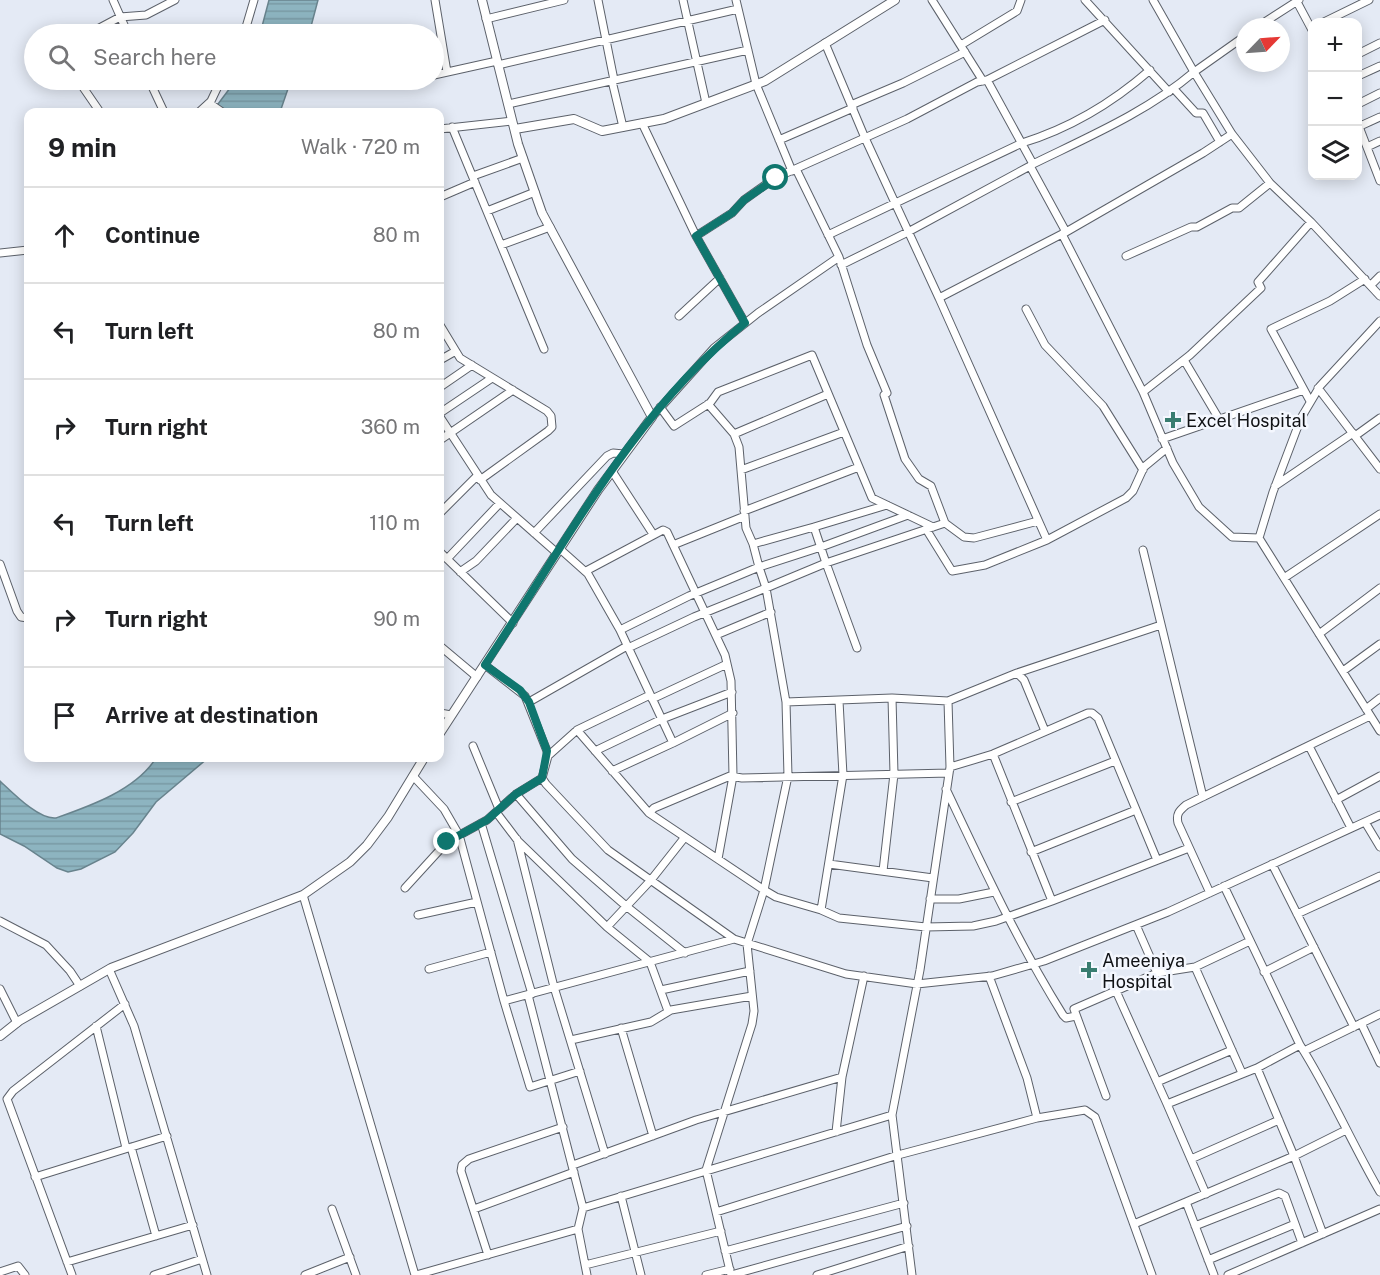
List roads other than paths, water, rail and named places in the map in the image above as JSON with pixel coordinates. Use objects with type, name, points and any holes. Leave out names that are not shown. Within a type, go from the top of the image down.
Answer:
[{"type":"street","points":[[113,0],[123,24]]},
{"type":"street","points":[[107,24],[120,17],[146,15],[176,0]]},
{"type":"street","points":[[247,24],[254,0]]},
{"type":"street","points":[[435,0],[439,24]]},
{"type":"street","points":[[482,0],[513,125],[535,192],[550,227],[652,417]]},
{"type":"street","points":[[486,19],[564,0]]},
{"type":"street","points":[[598,0],[614,80],[612,81],[624,127]]},
{"type":"street","points":[[683,0],[706,103]]},
{"type":"street","points":[[736,0],[756,84],[779,140],[840,261],[867,345],[886,393],[884,395],[905,459],[919,479],[931,486],[945,523],[969,538],[1038,520]]},
{"type":"street","points":[[444,128],[574,119],[602,131],[664,119],[765,81],[895,0]]},
{"type":"street","points":[[932,0],[985,80],[1022,143],[1143,392],[1173,463],[1199,507],[1232,537],[1259,538]]},
{"type":"street","points":[[779,140],[898,85],[963,49],[1017,10],[1021,0]]},
{"type":"street","points":[[1085,0],[1150,70],[1196,113],[1203,113],[1220,142]]},
{"type":"street","points":[[1153,0],[1232,134],[1270,183],[1311,222],[1380,296]]},
{"type":"street","points":[[1271,18],[1298,0],[1308,21]]},
{"type":"street","points":[[1332,18],[1369,0]]},
{"type":"street","points":[[444,73],[606,40],[738,9]]},
{"type":"street","points":[[696,236],[732,213],[744,200],[776,178],[907,119],[1105,20]]},
{"type":"street","points":[[444,727],[624,454],[660,407],[714,348],[745,323],[840,261],[908,232],[1121,120],[1171,90],[1236,42]]},
{"type":"street","points":[[825,43],[865,138],[1047,540]]},
{"type":"street","points":[[1362,52],[1380,44]]},
{"type":"street","points":[[508,104],[748,50]]},
{"type":"street","points":[[444,54],[447,72]]},
{"type":"street","points":[[1362,74],[1380,66]]},
{"type":"street","points":[[828,235],[1022,143],[1073,123],[1122,94],[1150,70]]},
{"type":"street","points":[[85,90],[97,108]]},
{"type":"street","points":[[154,90],[162,108]]},
{"type":"street","points":[[206,108],[211,105],[217,90]]},
{"type":"street","points":[[1362,102],[1380,93]]},
{"type":"street","points":[[211,105],[216,108]]},
{"type":"street","points":[[1362,124],[1380,117]]},
{"type":"street","points":[[642,123],[696,236],[745,323]]},
{"type":"street","points":[[1358,126],[1380,182]]},
{"type":"street","points":[[452,127],[544,349]]},
{"type":"street","points":[[939,298],[1064,233],[1232,134]]},
{"type":"street","points":[[1367,147],[1380,141]]},
{"type":"street","points":[[444,195],[523,158]]},
{"type":"street","points":[[1126,256],[1191,227],[1197,227],[1232,208],[1239,208],[1270,183]]},
{"type":"street","points":[[487,211],[535,192]]},
{"type":"street","points":[[1143,392],[1184,360],[1261,288],[1258,282],[1311,222]]},
{"type":"street","points":[[501,245],[550,227]]},
{"type":"street","points":[[0,253],[24,250]]},
{"type":"street","points":[[1371,285],[1380,276]]},
{"type":"street","points":[[679,316],[720,278]]},
{"type":"street","points":[[1311,401],[1271,329],[1330,301],[1365,279]]},
{"type":"street","points":[[1026,309],[1045,345],[1103,406],[1143,470]]},
{"type":"street","points":[[1379,726],[1259,538],[1275,486],[1301,418],[1318,388],[1380,321]]},
{"type":"street","points":[[444,332],[454,351],[472,365],[547,411],[551,416],[552,427],[478,478],[444,509]]},
{"type":"street","points":[[444,357],[454,351]]},
{"type":"street","points":[[660,407],[674,426],[708,404],[718,392],[812,355],[872,498],[930,528],[952,571],[985,565],[1047,540],[1126,498],[1133,491],[1148,463],[1167,448]]},
{"type":"street","points":[[1184,360],[1219,419]]},
{"type":"street","points":[[444,384],[472,365]]},
{"type":"street","points":[[444,412],[492,378]]},
{"type":"street","points":[[1318,388],[1379,466]]},
{"type":"street","points":[[444,437],[513,390]]},
{"type":"street","points":[[1162,439],[1304,390]]},
{"type":"street","points":[[734,434],[828,394]]},
{"type":"street","points":[[708,404],[734,434],[738,447],[746,528],[766,588],[786,702],[788,776],[764,890],[747,944],[754,1011],[752,1024],[706,1170],[731,1273]]},
{"type":"street","points":[[1275,486],[1380,418]]},
{"type":"street","points":[[444,423],[491,495],[534,533],[586,571],[620,630],[673,742]]},
{"type":"street","points":[[741,470],[844,432]]},
{"type":"street","points":[[534,533],[607,456],[613,453],[624,454]]},
{"type":"street","points":[[673,545],[859,467]]},
{"type":"street","points":[[612,471],[653,534]]},
{"type":"street","points":[[447,559],[500,503]]},
{"type":"street","points":[[753,544],[887,505]]},
{"type":"street","points":[[1284,578],[1380,514]]},
{"type":"street","points":[[620,630],[759,567],[908,515]]},
{"type":"street","points":[[460,572],[476,561],[517,518]]},
{"type":"street","points":[[529,702],[628,647],[705,612],[826,563],[945,523]]},
{"type":"street","points":[[814,527],[857,648]]},
{"type":"street","points":[[586,571],[663,530],[667,532],[716,635],[727,664],[732,692],[734,776],[718,859]]},
{"type":"street","points":[[1143,550],[1203,797]]},
{"type":"street","points":[[444,556],[513,623]]},
{"type":"street","points":[[0,564],[17,611],[24,617]]},
{"type":"street","points":[[1319,634],[1380,588]]},
{"type":"street","points":[[716,635],[771,612]]},
{"type":"street","points":[[786,702],[892,698],[948,701],[1017,673],[1161,625]]},
{"type":"street","points":[[1343,671],[1380,644]]},
{"type":"street","points":[[444,649],[477,677]]},
{"type":"street","points":[[405,888],[443,845],[481,823],[516,794],[542,778],[548,756],[577,730],[727,664]]},
{"type":"street","points":[[485,665],[520,690],[529,702],[548,756]]},
{"type":"street","points":[[1017,673],[1024,680],[1045,731]]},
{"type":"street","points":[[595,751],[662,720],[732,692]]},
{"type":"street","points":[[883,871],[894,774],[892,698]]},
{"type":"street","points":[[1210,893],[1176,816],[1179,810],[1308,746],[1368,712],[1380,698]]},
{"type":"street","points":[[821,910],[843,775],[839,701]]},
{"type":"street","points":[[912,1275],[892,1115],[917,984],[950,770],[948,701]]},
{"type":"street","points":[[612,771],[733,713]]},
{"type":"street","points":[[649,813],[654,808],[730,776],[742,778],[894,774],[950,770],[1092,713],[1098,718],[1156,860]]},
{"type":"street","points":[[444,714],[452,715]]},
{"type":"street","points":[[577,730],[649,813],[776,897],[821,910],[839,918],[926,927],[973,926],[1052,901],[1189,848]]},
{"type":"street","points":[[473,746],[498,811],[517,839],[607,927],[650,962],[668,1011]]},
{"type":"street","points":[[1308,746],[1351,828]]},
{"type":"street","points":[[993,754],[1052,901]]},
{"type":"street","points":[[1011,802],[1115,761]]},
{"type":"street","points":[[0,1036],[17,1023],[109,969],[303,895],[350,862],[367,845],[422,762]]},
{"type":"street","points":[[413,776],[444,809],[459,835],[530,1087],[580,1071]]},
{"type":"street","points":[[1336,800],[1380,776]]},
{"type":"street","points":[[542,778],[608,850],[734,939],[846,974],[917,984],[989,976],[1031,965],[1136,925],[1380,815]]},
{"type":"street","points":[[946,789],[1031,965],[1063,1015],[1066,1018],[1076,1016]]},
{"type":"street","points":[[516,794],[568,855],[626,906],[685,952]]},
{"type":"street","points":[[1031,852],[1136,810]]},
{"type":"street","points":[[1365,822],[1380,847]]},
{"type":"street","points":[[481,823],[530,994],[574,1168],[583,1208],[578,1229],[586,1275]]},
{"type":"street","points":[[607,927],[651,880],[685,837]]},
{"type":"street","points":[[517,839],[554,987],[605,1154]]},
{"type":"street","points":[[829,864],[933,878]]},
{"type":"street","points":[[1272,864],[1314,947],[1380,1063]]},
{"type":"street","points":[[1297,914],[1380,876]]},
{"type":"street","points":[[1224,886],[1302,1048],[1380,1192]]},
{"type":"street","points":[[930,899],[958,899],[994,892]]},
{"type":"street","points":[[303,895],[415,1275],[578,1229]]},
{"type":"street","points":[[418,915],[477,902]]},
{"type":"street","points":[[0,921],[46,945],[70,970],[80,986]]},
{"type":"street","points":[[1136,925],[1157,973]]},
{"type":"street","points":[[504,1001],[734,939]]},
{"type":"street","points":[[1106,1096],[1074,1010],[1157,973],[1195,967],[1250,941]]},
{"type":"street","points":[[1264,972],[1314,947]]},
{"type":"street","points":[[429,969],[491,952]]},
{"type":"street","points":[[1195,967],[1242,1072]]},
{"type":"street","points":[[109,969],[134,1026],[207,1275]]},
{"type":"street","points":[[661,990],[750,971]]},
{"type":"street","points":[[836,1132],[842,1077],[864,976]]},
{"type":"street","points":[[989,976],[1027,1078],[1037,1118]]},
{"type":"street","points":[[0,989],[17,1023]]},
{"type":"street","points":[[1116,991],[1206,1194]]},
{"type":"street","points":[[571,1040],[656,1020],[668,1011],[752,996]]},
{"type":"street","points":[[72,1275],[7,1099],[13,1091],[125,1004]]},
{"type":"street","points":[[1167,1104],[1242,1072],[1257,1068],[1380,1014]]},
{"type":"street","points":[[96,1026],[128,1148],[156,1236]]},
{"type":"street","points":[[621,1028],[652,1136]]},
{"type":"street","points":[[1157,1082],[1232,1050]]},
{"type":"street","points":[[1257,1068],[1294,1156],[1323,1234]]},
{"type":"street","points":[[474,1209],[652,1136],[725,1111],[842,1077]]},
{"type":"street","points":[[716,1212],[898,1155],[1037,1118],[1086,1110],[1095,1117],[1152,1275]]},
{"type":"street","points":[[583,1208],[892,1115]]},
{"type":"street","points":[[1191,1159],[1279,1120]]},
{"type":"street","points":[[488,1255],[461,1171],[464,1162],[563,1127]]},
{"type":"street","points":[[1134,1224],[1294,1156],[1346,1130]]},
{"type":"street","points":[[35,1177],[167,1136]]},
{"type":"street","points":[[1195,1227],[1279,1193],[1285,1196],[1302,1243]]},
{"type":"street","points":[[621,1196],[641,1275]]},
{"type":"street","points":[[1186,1202],[1214,1275]]},
{"type":"street","points":[[726,1251],[904,1203]]},
{"type":"street","points":[[332,1209],[356,1275]]},
{"type":"street","points":[[1228,1275],[1380,1209]]},
{"type":"street","points":[[1208,1260],[1295,1224]]},
{"type":"street","points":[[67,1262],[193,1225]]},
{"type":"street","points":[[706,1275],[731,1273],[907,1226]]},
{"type":"street","points":[[585,1265],[635,1251],[721,1232]]},
{"type":"street","points":[[817,1275],[909,1246]]},
{"type":"street","points":[[305,1275],[350,1257]]},
{"type":"street","points":[[154,1275],[202,1259]]},
{"type":"street","points":[[0,1272],[18,1266],[25,1275]]},
{"type":"water","points":[[269,0],[318,0],[312,24],[263,24]]},
{"type":"water","points":[[228,90],[288,90],[281,108],[215,108]]},
{"type":"water","points":[[153,762],[203,762],[156,802],[133,833],[115,852],[81,869],[68,872],[57,868],[24,846],[0,834],[0,781],[34,810],[42,815],[56,818],[111,796],[137,779]]},
{"type":"place","name":"Excel Hospital","points":[[1173,420]]},
{"type":"place","name":"Ameeniya Hospital","points":[[1089,970]]}]
